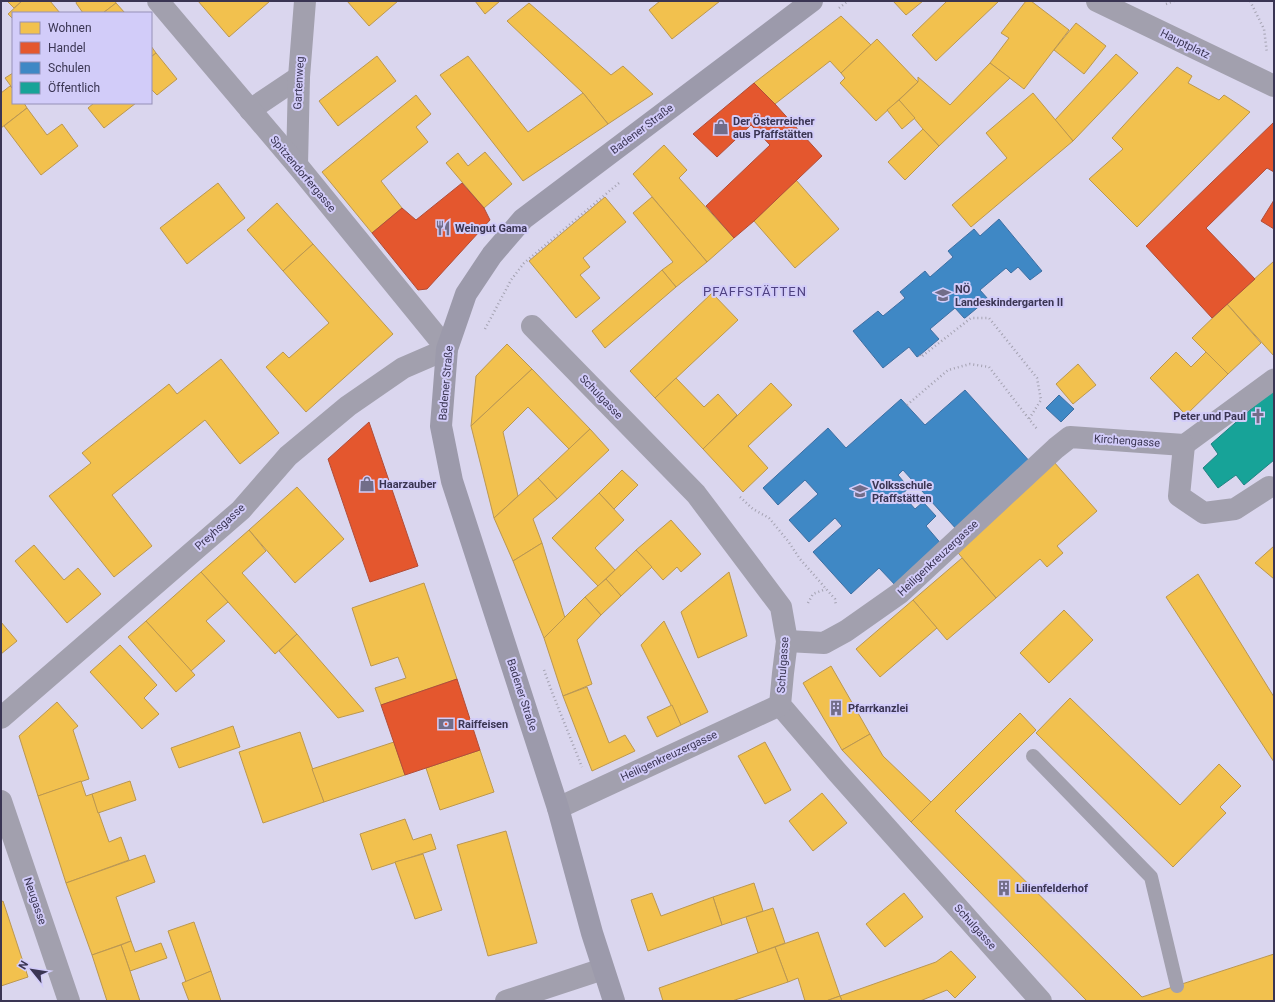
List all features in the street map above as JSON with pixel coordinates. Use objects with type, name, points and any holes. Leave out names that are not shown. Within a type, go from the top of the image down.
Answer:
[{"type":"main road","name":"Badener Straße","points":[[614,1001],[592,933],[558,808],[452,481],[442,426],[447,349],[466,294],[492,256],[523,219],[812,1]]},
{"type":"street","name":"Spitzendorfergasse","points":[[158,1],[297,165],[447,349]]},
{"type":"street","name":"Gartenweg","points":[[297,165],[299,77],[305,1]]},
{"type":"street","name":"Hauptplatz","points":[[1097,1],[1274,86]]},
{"type":"street","points":[[250,110],[299,77]]},
{"type":"street","name":"Schulgasse","points":[[532,326],[696,494],[781,607],[787,641],[780,705],[838,773],[1041,1001]]},
{"type":"street","name":"Preyhsgasse","points":[[1,718],[241,510],[288,456],[348,406],[403,368],[447,349]]},
{"type":"street","points":[[1269,487],[1235,510],[1204,513],[1179,496],[1184,445],[1274,379]]},
{"type":"street","name":"Heiligenkreuzergasse","points":[[787,641],[824,643],[846,632],[900,593],[1063,442]]},
{"type":"street","name":"Kirchengasse","points":[[1063,442],[1184,445]]},
{"type":"street","name":"Heiligenkreuzergasse","points":[[558,808],[780,705]]},
{"type":"street","name":"Neugasse","points":[[1,801],[69,1001]]},
{"type":"street","points":[[506,1001],[603,969]]},
{"type":"lane","points":[[1033,756],[1151,877],[1177,986]]},
{"type":"path","points":[[1250,1],[1264,29],[1268,57]]},
{"type":"path","points":[[482,335],[511,280],[524,263]]},
{"type":"path","points":[[920,355],[921,357],[970,318],[989,318],[1037,378],[1041,400],[1028,419]]},
{"type":"path","points":[[907,405],[948,370],[970,364],[989,366],[1028,419],[1063,442]]},
{"type":"path","points":[[740,497],[753,508],[769,518],[788,541],[800,559],[835,599],[837,609]]},
{"type":"path","points":[[805,606],[813,594],[826,589]]},
{"type":"path","points":[[542,663],[592,792]]},
{"type":"building: Wohnen","points":[[7,1],[22,1],[14,8]]},
{"type":"building: Wohnen","points":[[22,1],[50,1],[59,12],[12,12],[12,18],[8,14]]},
{"type":"building: Wohnen","points":[[77,1],[115,1],[116,3],[104,12],[82,12],[76,3]]},
{"type":"building: Wohnen","points":[[198,1],[270,1],[229,37]]},
{"type":"building: Wohnen","points":[[347,1],[398,1],[369,26]]},
{"type":"building: Wohnen","points":[[475,1],[500,1],[485,14]]},
{"type":"building: Wohnen","points":[[660,1],[720,1],[672,39],[649,10]]},
{"type":"building: Wohnen","points":[[893,1],[923,1],[906,15]]},
{"type":"building: Wohnen","points":[[947,1],[999,1],[936,61],[912,35]]},
{"type":"building: Wohnen","points":[[1026,1],[1031,1],[1069,30],[1024,89],[990,63],[1009,38],[1001,33]]},
{"type":"building: Wohnen","points":[[116,3],[124,12],[104,12]]},
{"type":"building: Wohnen","points":[[529,3],[611,75],[623,66],[653,94],[608,124],[583,93],[507,21]]},
{"type":"building: Wohnen","points":[[841,16],[871,45],[841,73],[830,61],[775,104],[754,83]]},
{"type":"building: Wohnen","points":[[1076,23],[1106,46],[1084,74],[1054,50]]},
{"type":"building: Wohnen","points":[[877,39],[918,82],[876,121],[840,83],[845,78],[841,73]]},
{"type":"building: Wohnen","points":[[152,47],[156,53],[152,56]]},
{"type":"building: Wohnen","points":[[156,53],[177,79],[157,95],[152,90],[152,56]]},
{"type":"building: Wohnen","points":[[1116,54],[1138,73],[1073,141],[1055,120]]},
{"type":"building: Wohnen","points":[[377,56],[396,81],[338,126],[319,101]]},
{"type":"building: Wohnen","points":[[468,56],[528,132],[583,93],[608,124],[523,181],[440,75]]},
{"type":"building: Wohnen","points":[[990,63],[1010,78],[939,146],[899,100],[918,82],[918,77],[950,105]]},
{"type":"building: Wohnen","points":[[1177,67],[1192,76],[1188,83],[1219,100],[1224,95],[1250,112],[1137,227],[1089,179],[1123,149],[1112,138]]},
{"type":"building: Wohnen","points":[[12,74],[12,88],[5,78]]},
{"type":"building: Wohnen","points":[[10,86],[12,88],[12,104],[25,104],[27,108],[1,128],[1,93]]},
{"type":"building: Wohnen","points":[[1033,93],[1073,141],[971,227],[952,205],[1007,158],[986,133]]},
{"type":"building: Wohnen","points":[[416,95],[431,114],[416,127],[428,142],[381,181],[402,208],[372,233],[322,172]]},
{"type":"building: Wohnen","points":[[899,100],[915,118],[902,129],[887,110]]},
{"type":"building: Wohnen","points":[[93,104],[135,104],[104,128],[88,108]]},
{"type":"building: Wohnen","points":[[27,108],[47,135],[62,124],[78,146],[41,175],[4,126]]},
{"type":"building: Wohnen","points":[[923,129],[939,146],[905,180],[888,162]]},
{"type":"building: Wohnen","points":[[664,145],[687,170],[679,178],[734,238],[707,262],[633,174]]},
{"type":"building: Wohnen","points":[[485,152],[512,184],[484,208],[446,163],[458,153],[468,166]]},
{"type":"building: Wohnen","points":[[796,180],[839,229],[795,268],[754,221]]},
{"type":"building: Wohnen","points":[[218,183],[245,218],[187,264],[160,228]]},
{"type":"building: Wohnen","points":[[605,197],[626,222],[583,258],[590,267],[580,275],[600,298],[576,318],[529,261]]},
{"type":"building: Wohnen","points":[[652,197],[707,262],[676,287],[662,270],[673,262],[633,213]]},
{"type":"building: Wohnen","points":[[277,203],[313,244],[283,271],[247,230]]},
{"type":"building: Wohnen","points":[[313,244],[393,334],[306,412],[266,367],[283,352],[289,358],[329,323],[283,271]]},
{"type":"building: Wohnen","points":[[1274,261],[1274,356],[1227,304]]},
{"type":"building: Wohnen","points":[[662,270],[676,287],[605,348],[592,331]]},
{"type":"building: Wohnen","points":[[712,293],[738,320],[655,398],[630,371]]},
{"type":"building: Wohnen","points":[[1227,304],[1261,343],[1228,374],[1192,338]]},
{"type":"building: Wohnen","points":[[507,344],[532,369],[471,426],[476,376]]},
{"type":"building: Wohnen","points":[[1176,352],[1191,367],[1206,352],[1228,374],[1186,415],[1150,378]]},
{"type":"building: Wohnen","points":[[221,359],[279,433],[240,464],[205,420],[112,495],[152,546],[114,577],[49,496],[91,463],[82,453],[169,384],[177,394]]},
{"type":"building: Wohnen","points":[[1078,364],[1096,385],[1073,404],[1056,384]]},
{"type":"building: Wohnen","points":[[532,369],[590,429],[569,449],[528,407],[503,432],[518,496],[494,518],[471,426]]},
{"type":"building: Wohnen","points":[[676,378],[704,407],[718,394],[737,415],[703,449],[655,398]]},
{"type":"building: Wohnen","points":[[771,383],[792,405],[748,446],[768,468],[743,492],[703,449]]},
{"type":"building: Wohnen","points":[[590,429],[609,450],[557,499],[538,478]]},
{"type":"building: Wohnen","points":[[1054,462],[1097,511],[1057,546],[1063,553],[1047,567],[1040,559],[996,598],[954,548]]},
{"type":"building: Wohnen","points":[[622,470],[638,485],[614,509],[599,493]]},
{"type":"building: Wohnen","points":[[538,478],[557,499],[533,519],[542,543],[513,561],[494,518]]},
{"type":"building: Wohnen","points":[[297,487],[344,539],[295,583],[249,530]]},
{"type":"building: Wohnen","points":[[599,493],[624,520],[595,548],[615,570],[598,586],[552,538]]},
{"type":"building: Wohnen","points":[[671,520],[701,554],[681,572],[677,567],[663,580],[636,550]]},
{"type":"building: Wohnen","points":[[249,530],[266,551],[242,573],[297,634],[275,654],[201,572]]},
{"type":"building: Wohnen","points":[[542,543],[565,618],[544,638],[513,561]]},
{"type":"building: Wohnen","points":[[34,545],[64,580],[78,568],[101,594],[67,623],[15,561]]},
{"type":"building: Wohnen","points":[[1274,546],[1274,579],[1255,563]]},
{"type":"building: Wohnen","points":[[636,550],[652,567],[621,596],[606,579]]},
{"type":"building: Wohnen","points":[[962,558],[996,598],[947,640],[913,600]]},
{"type":"building: Wohnen","points":[[201,572],[228,602],[206,621],[225,641],[191,671],[146,621]]},
{"type":"building: Wohnen","points":[[729,572],[747,636],[698,658],[681,612]]},
{"type":"building: Wohnen","points":[[1198,574],[1274,697],[1274,762],[1166,597]]},
{"type":"building: Wohnen","points":[[606,579],[621,596],[601,615],[585,597]]},
{"type":"building: Wohnen","points":[[424,583],[457,679],[381,705],[375,688],[406,678],[398,657],[371,666],[352,608]]},
{"type":"building: Wohnen","points":[[585,597],[601,615],[577,640],[592,684],[563,696],[544,638]]},
{"type":"building: Wohnen","points":[[913,600],[937,628],[880,677],[856,649]]},
{"type":"building: Wohnen","points":[[1064,610],[1093,640],[1049,683],[1020,653]]},
{"type":"building: Wohnen","points":[[146,621],[195,675],[176,692],[128,637]]},
{"type":"building: Wohnen","points":[[664,621],[708,712],[681,725],[641,645]]},
{"type":"building: Wohnen","points":[[1,622],[17,641],[1,654]]},
{"type":"building: Wohnen","points":[[297,634],[364,711],[338,718],[279,651]]},
{"type":"building: Wohnen","points":[[120,645],[157,685],[144,698],[159,714],[142,729],[90,672]]},
{"type":"building: Wohnen","name":"Pfarrkanzlei","points":[[831,666],[870,734],[842,750],[803,683]]},
{"type":"building: Wohnen","points":[[587,687],[609,743],[625,735],[635,751],[592,771],[563,696]]},
{"type":"building: Wohnen","points":[[1070,698],[1180,805],[1219,764],[1241,786],[1220,807],[1226,813],[1173,867],[1036,733]]},
{"type":"building: Wohnen","points":[[57,702],[78,726],[73,730],[89,779],[38,796],[19,736]]},
{"type":"building: Wohnen","points":[[672,705],[681,725],[657,737],[647,717]]},
{"type":"building: Wohnen","name":"Lilienfelderhof","points":[[1020,713],[1036,730],[955,811],[1142,997],[1274,954],[1274,1001],[1087,1001],[911,822]]},
{"type":"building: Wohnen","points":[[233,726],[240,747],[179,768],[171,748]]},
{"type":"building: Wohnen","points":[[300,732],[324,802],[263,823],[239,752]]},
{"type":"building: Wohnen","points":[[870,734],[883,756],[931,802],[911,822],[842,750]]},
{"type":"building: Wohnen","points":[[394,742],[405,775],[324,802],[312,769]]},
{"type":"building: Wohnen","points":[[765,742],[791,790],[765,804],[738,756]]},
{"type":"building: Wohnen","points":[[480,750],[494,792],[440,810],[426,768]]},
{"type":"building: Wohnen","points":[[81,781],[86,796],[92,794],[109,842],[121,837],[129,860],[66,883],[38,796]]},
{"type":"building: Wohnen","points":[[130,781],[136,800],[98,813],[92,794]]},
{"type":"building: Wohnen","points":[[822,793],[847,823],[813,851],[789,821]]},
{"type":"building: Wohnen","points":[[405,819],[413,840],[431,834],[436,849],[372,870],[360,834]]},
{"type":"building: Wohnen","points":[[506,831],[537,943],[488,956],[457,845]]},
{"type":"building: Wohnen","points":[[423,854],[442,910],[415,919],[395,862]]},
{"type":"building: Wohnen","points":[[145,855],[155,882],[116,897],[131,941],[92,955],[66,883]]},
{"type":"building: Wohnen","points":[[754,883],[763,911],[722,925],[713,897]]},
{"type":"building: Wohnen","points":[[652,893],[661,916],[713,897],[722,925],[648,951],[631,900]]},
{"type":"building: Wohnen","points":[[904,893],[923,917],[885,947],[866,924]]},
{"type":"building: Wohnen","points":[[3,901],[28,977],[1,986],[1,902]]},
{"type":"building: Wohnen","points":[[773,908],[785,943],[758,953],[746,917]]},
{"type":"building: Wohnen","points":[[194,922],[211,971],[186,982],[168,931]]},
{"type":"building: Wohnen","points":[[818,932],[840,996],[826,1001],[805,1001],[798,978],[788,982],[775,947]]},
{"type":"building: Wohnen","points":[[131,941],[135,952],[161,943],[167,958],[130,971],[121,945]]},
{"type":"building: Wohnen","points":[[121,945],[140,1001],[107,1001],[92,955]]},
{"type":"building: Wohnen","points":[[775,947],[788,982],[732,1001],[663,1001],[659,988]]},
{"type":"building: Wohnen","points":[[951,951],[976,977],[955,998],[947,990],[920,1001],[842,1001],[840,996],[936,962]]},
{"type":"building: Wohnen","points":[[211,971],[221,1001],[189,1001],[182,983]]},
{"type":"building: Wohnen","points":[[840,996],[842,1001],[826,1001]]},
{"type":"building: Handel","points":[[754,83],[822,156],[734,238],[706,206],[770,145],[751,125],[717,157],[693,134]]},
{"type":"building: Handel","points":[[1274,122],[1274,172],[1267,168],[1206,228],[1255,279],[1212,318],[1146,246]]},
{"type":"building: Handel","points":[[462,183],[484,208],[490,220],[427,289],[418,290],[372,233],[402,208],[416,220]]},
{"type":"building: Handel","points":[[1274,200],[1274,229],[1261,221]]},
{"type":"building: Handel","points":[[369,422],[418,566],[370,582],[328,459]]},
{"type":"building: Handel","points":[[457,679],[480,750],[405,775],[381,705]]},
{"type":"building: Schulen","name":"NÖ Landeskindergarten II","points":[[999,219],[1042,271],[1030,280],[1018,267],[1011,273],[1006,268],[980,290],[988,299],[965,318],[955,308],[930,329],[939,339],[920,355],[917,357],[909,347],[883,368],[853,331],[878,311],[883,316],[905,298],[900,292],[925,271],[930,277],[953,257],[948,251],[974,229],[980,236]]},
{"type":"building: Schulen","name":"Volksschule Pfaffstätten","points":[[965,390],[1032,464],[958,531],[903,470],[898,475],[909,488],[902,494],[915,509],[923,502],[936,516],[926,526],[943,546],[897,587],[879,568],[851,594],[813,552],[842,526],[835,518],[809,542],[789,520],[818,494],[805,480],[778,505],[763,488],[828,428],[846,448],[901,399],[925,425]]},
{"type":"building: Schulen","points":[[1059,395],[1074,409],[1061,422],[1046,408]]},
{"type":"building: Öffentlich","name":"Peter und Paul","points":[[1274,389],[1274,460],[1244,485],[1236,475],[1218,488],[1203,468],[1218,454],[1211,444]]},
{"type":"place","name":"Der Österreicher aus Pfaffstätten","points":[[721,127]]},
{"type":"place","name":"Weingut Gama","points":[[443,228]]},
{"type":"place","name":"NÖ Landeskindergarten II","points":[[943,295]]},
{"type":"place","name":"Peter und Paul","points":[[1258,416]]},
{"type":"place","name":"Haarzauber","points":[[367,484]]},
{"type":"place","name":"Volksschule Pfaffstätten","points":[[860,491]]},
{"type":"place","name":"Pfarrkanzlei","points":[[836,708]]},
{"type":"place","name":"Raiffeisen","points":[[446,724]]},
{"type":"place","name":"Lilienfelderhof","points":[[1004,888]]},
{"type":"district","name":"PFAFFSTÄTTEN","points":[[755,291]]}]
